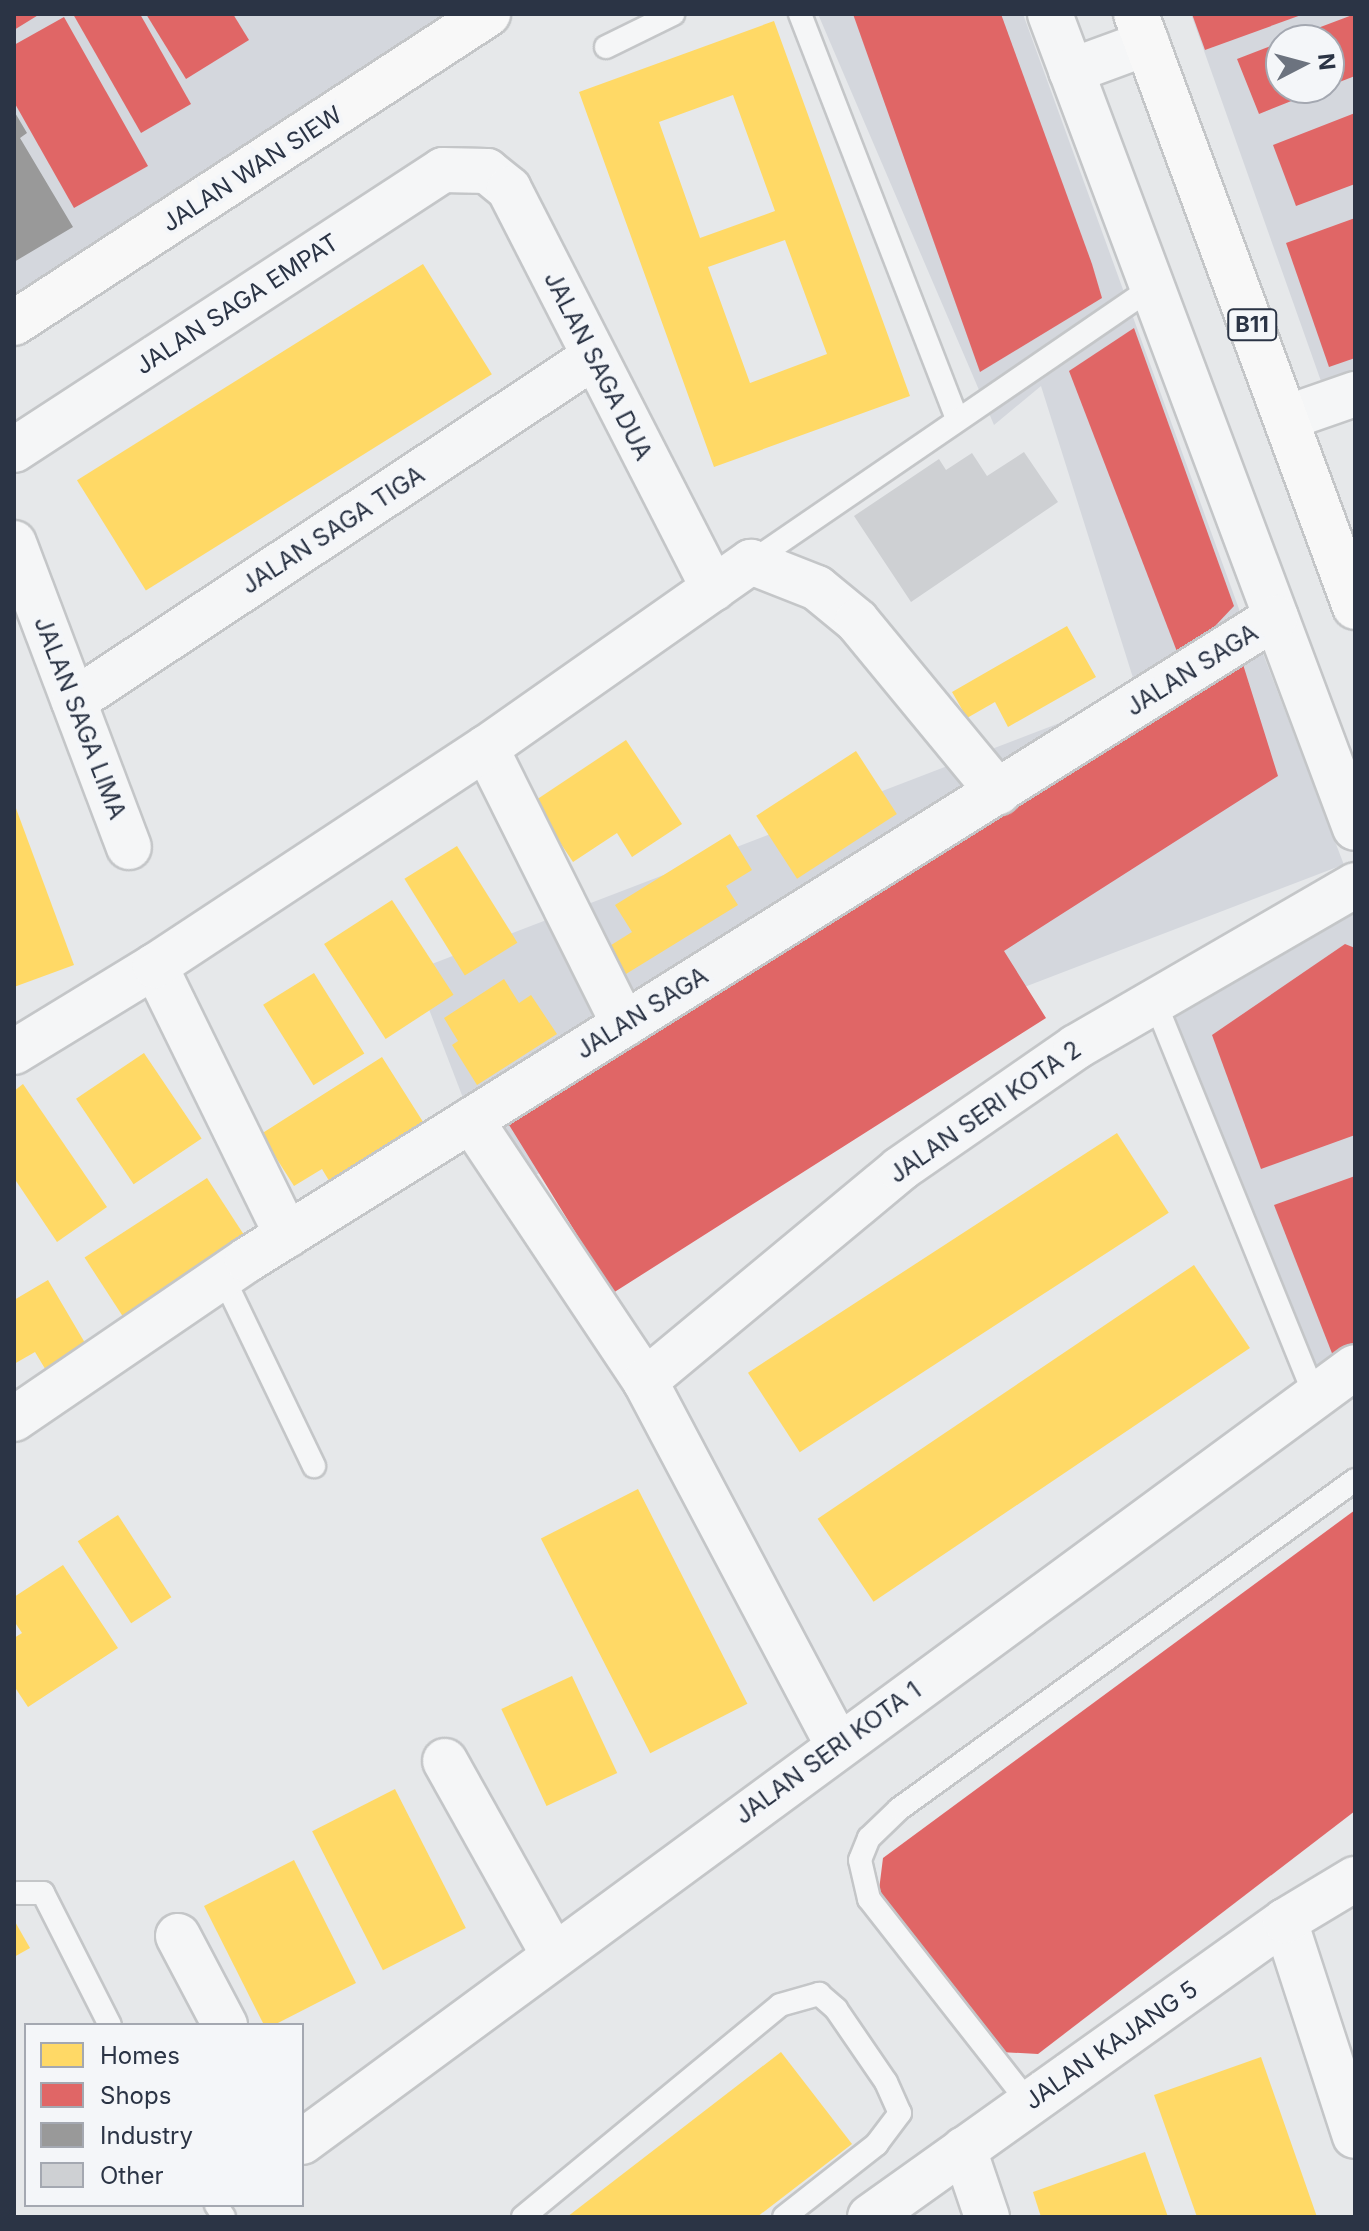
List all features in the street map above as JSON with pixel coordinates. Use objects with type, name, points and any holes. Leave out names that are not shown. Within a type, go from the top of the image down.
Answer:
[{"type":"main road","name":"JALAN WAN SIEW","points":[[14,323],[488,14]]},
{"type":"main road","name":"B11","points":[[1142,28],[1355,607]]},
{"type":"street","points":[[1050,14],[1150,289],[1355,828]]},
{"type":"street","points":[[1071,71],[1142,28]]},
{"type":"street","name":"JALAN SAGA DUA","points":[[463,167],[487,171],[509,189],[592,358],[714,589]]},
{"type":"street","name":"JALAN SAGA EMPAT","points":[[14,450],[443,170],[463,167]]},
{"type":"street","name":"JALAN SAGA TIGA","points":[[74,701],[592,358]]},
{"type":"street","points":[[1286,418],[1355,394]]},
{"type":"street","name":"JALAN SAGA LIMA","points":[[14,543],[129,847]]},
{"type":"street","points":[[14,1052],[155,966],[486,748],[751,562],[817,588],[857,621],[998,792]]},
{"type":"street","name":"JALAN SAGA","points":[[14,1419],[287,1235],[1276,617]]},
{"type":"street","points":[[486,748],[624,1025]]},
{"type":"street","name":"JALAN SERI KOTA 2","points":[[645,1381],[900,1169],[1076,1047],[1355,885]]},
{"type":"street","points":[[155,966],[287,1235]]},
{"type":"street","points":[[471,1120],[645,1381],[838,1745]]},
{"type":"street","name":"JALAN SERI KOTA 1","points":[[304,2141],[1355,1367]]},
{"type":"street","points":[[445,1761],[554,1956]]},
{"type":"street","name":"JALAN KAJANG 5","points":[[870,2217],[1285,1921],[1355,1879]]},
{"type":"street","points":[[1285,1921],[1355,2136]]},
{"type":"street","points":[[178,1936],[224,2023]]},
{"type":"street","points":[[964,2149],[987,2217]]},
{"type":"lane","points":[[606,47],[673,14]]},
{"type":"lane","points":[[800,14],[957,419]]},
{"type":"lane","points":[[751,562],[1150,289]]},
{"type":"lane","points":[[1155,1002],[1315,1397]]},
{"type":"lane","points":[[223,1277],[314,1466]]},
{"type":"lane","points":[[1029,2103],[869,1899],[860,1860],[869,1838],[899,1809],[1355,1480]]},
{"type":"lane","points":[[18,1893],[43,1893],[109,2023]]},
{"type":"lane","points":[[523,2217],[780,2005],[819,1994],[861,2045],[900,2113],[877,2144],[784,2217]]},
{"type":"shaded area","points":[[14,14],[446,14],[14,296]]},
{"type":"shaded area","points":[[818,14],[1023,14],[1243,620],[1134,681],[1041,386],[994,425]]},
{"type":"shaded area","points":[[1191,14],[1355,14],[1355,373],[1322,384]]},
{"type":"shaded area","points":[[1260,646],[1344,864],[498,1189],[414,971]]},
{"type":"shaded area","points":[[1355,905],[1355,1350],[1317,1379],[1170,1007]]},
{"type":"building: Homes","points":[[774,21],[910,396],[714,467],[579,92]],"holes":[[[733,95],[775,211],[700,238],[659,122]],[[785,240],[827,354],[750,383],[708,267]]]},
{"type":"building: Homes","points":[[423,264],[492,374],[146,590],[77,480]]},
{"type":"building: Homes","points":[[1067,626],[1096,677],[1008,727],[995,702],[967,718],[952,692]]},
{"type":"building: Homes","points":[[626,740],[682,824],[632,857],[617,833],[573,862],[533,802]]},
{"type":"building: Homes","points":[[856,751],[897,814],[797,879],[756,816]]},
{"type":"building: Homes","points":[[14,803],[74,965],[14,987]]},
{"type":"building: Homes","points":[[730,834],[752,870],[726,886],[738,905],[626,974],[608,947],[632,932],[615,905]]},
{"type":"building: Homes","points":[[457,846],[517,943],[465,976],[404,879]]},
{"type":"building: Homes","points":[[392,900],[454,995],[386,1039],[324,944]]},
{"type":"building: Homes","points":[[314,973],[364,1054],[313,1085],[263,1005]]},
{"type":"building: Homes","points":[[504,979],[519,1003],[531,995],[557,1034],[477,1085],[452,1045],[458,1041],[444,1018]]},
{"type":"building: Homes","points":[[144,1053],[202,1138],[134,1184],[76,1099]]},
{"type":"building: Homes","points":[[382,1057],[425,1125],[331,1184],[322,1169],[294,1186],[261,1134]]},
{"type":"building: Homes","points":[[23,1084],[107,1207],[57,1242],[14,1178],[14,1091]]},
{"type":"building: Homes","points":[[1117,1133],[1169,1213],[800,1452],[748,1373]]},
{"type":"building: Homes","points":[[207,1178],[246,1238],[123,1317],[85,1258]]},
{"type":"building: Homes","points":[[1194,1265],[1250,1348],[874,1602],[818,1519]]},
{"type":"building: Homes","points":[[48,1280],[88,1348],[47,1372],[35,1352],[14,1364],[14,1300]]},
{"type":"building: Homes","points":[[638,1489],[747,1704],[650,1753],[541,1538]]},
{"type":"building: Homes","points":[[118,1515],[171,1597],[131,1623],[78,1541]]},
{"type":"building: Homes","points":[[63,1565],[118,1648],[28,1707],[14,1686],[14,1638],[22,1633],[14,1621],[14,1597]]},
{"type":"building: Homes","points":[[572,1676],[617,1773],[547,1806],[501,1709]]},
{"type":"building: Homes","points":[[395,1789],[466,1928],[383,1970],[312,1831]]},
{"type":"building: Homes","points":[[294,1860],[356,1983],[278,2023],[263,2023],[204,1906]]},
{"type":"building: Homes","points":[[14,1920],[30,1948],[14,1957]]},
{"type":"building: Homes","points":[[781,2052],[852,2144],[757,2217],[567,2217]]},
{"type":"building: Homes","points":[[1261,2057],[1317,2217],[1197,2217],[1154,2095]]},
{"type":"building: Homes","points":[[1145,2152],[1168,2217],[1041,2217],[1033,2192]]},
{"type":"building: Shops","points":[[14,14],[40,14],[14,30]]},
{"type":"building: Shops","points":[[73,14],[140,14],[191,104],[141,133]]},
{"type":"building: Shops","points":[[146,14],[233,14],[249,40],[186,79]]},
{"type":"building: Shops","points":[[853,14],[1001,14],[1092,264],[1102,298],[980,372]]},
{"type":"building: Shops","points":[[1192,14],[1304,14],[1276,24],[1265,24],[1265,28],[1205,50]]},
{"type":"building: Shops","points":[[1355,14],[1355,76],[1345,80],[1345,24],[1328,24]]},
{"type":"building: Shops","points":[[64,17],[148,166],[74,208],[14,102],[14,45]]},
{"type":"building: Shops","points":[[1265,48],[1265,104],[1284,104],[1259,114],[1237,59]]},
{"type":"building: Shops","points":[[1355,113],[1355,184],[1296,206],[1273,145]]},
{"type":"building: Shops","points":[[1355,218],[1355,358],[1329,367],[1286,243]]},
{"type":"building: Shops","points":[[1134,328],[1234,606],[1181,662],[1069,371]]},
{"type":"building: Shops","points":[[1241,658],[1278,776],[1004,951],[1046,1018],[613,1293],[506,1120]]},
{"type":"building: Shops","points":[[1345,944],[1355,948],[1355,1135],[1261,1169],[1212,1035]]},
{"type":"building: Shops","points":[[1355,1176],[1355,1345],[1335,1361],[1274,1205]]},
{"type":"building: Shops","points":[[1355,1510],[1355,1811],[1038,2054],[1000,2052],[878,1898],[883,1858]]},
{"type":"building: Industry","points":[[14,111],[27,133],[20,138],[73,227],[14,262]]},
{"type":"building: Other","points":[[1024,452],[1058,502],[911,602],[854,516],[939,459],[946,470],[972,453],[987,476]]}]
